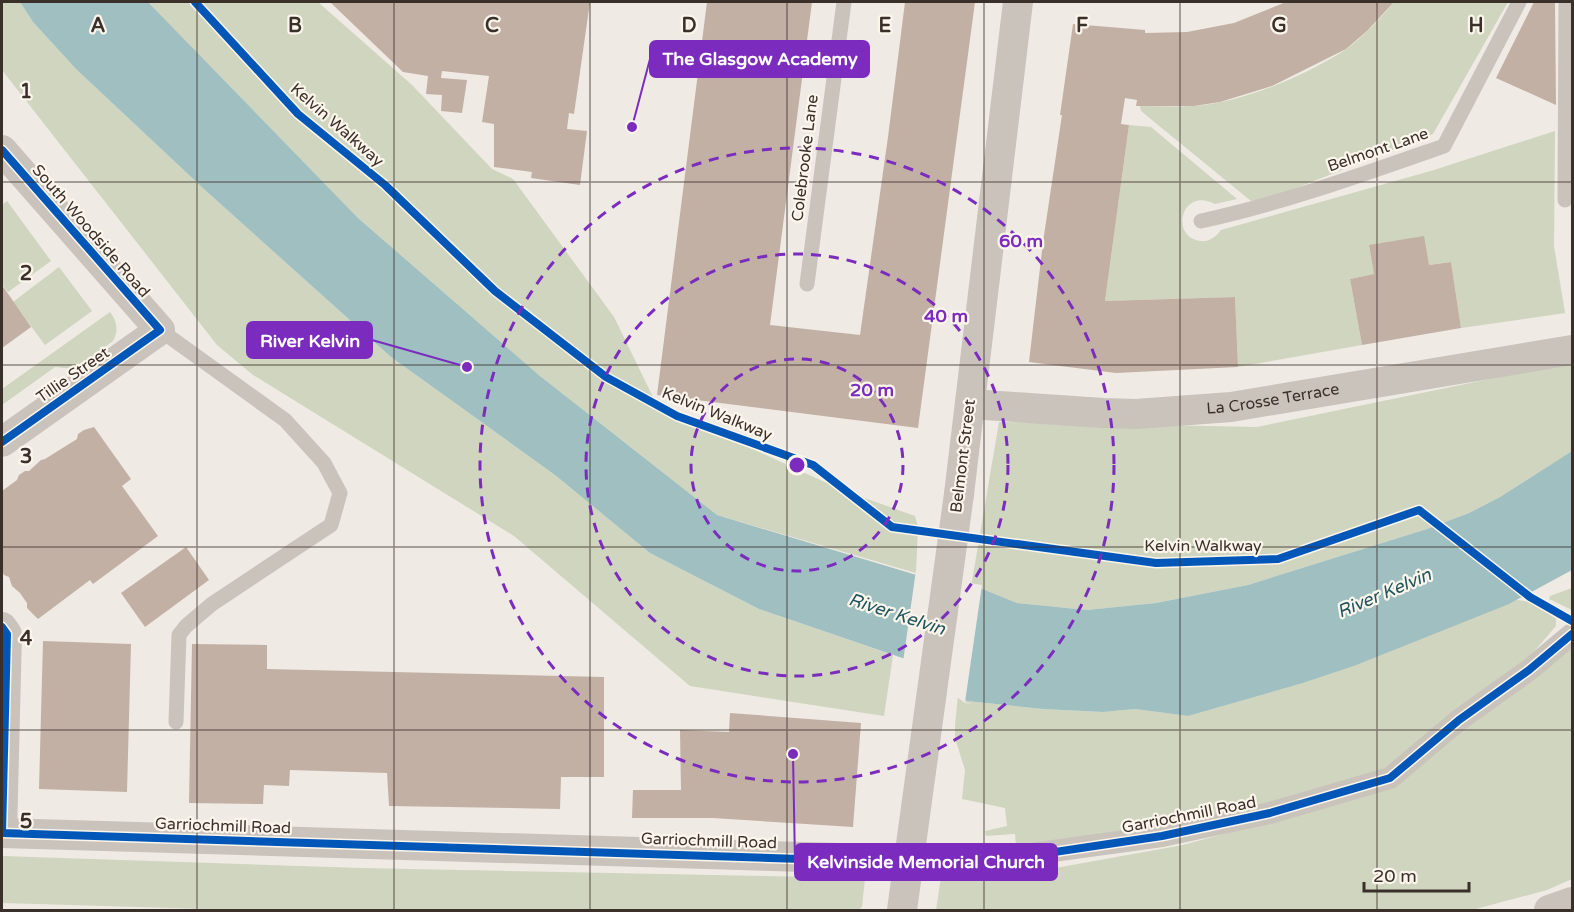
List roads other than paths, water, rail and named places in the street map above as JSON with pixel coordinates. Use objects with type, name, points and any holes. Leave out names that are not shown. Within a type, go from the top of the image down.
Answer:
[{"type":"street","name":"Belmont Street","points":[[902,910],[959,494],[1018,2]]},
{"type":"street","name":"South Woodside Road","points":[[2,150],[160,330]]},
{"type":"street","name":"Tillie Street","points":[[2,442],[160,330]]},
{"type":"street","name":"La Crosse Terrace","points":[[970,404],[1114,414],[1231,407],[1572,350]]},
{"type":"street","points":[[2,627],[7,634],[2,833]]},
{"type":"street","name":"Garriochmill Road","points":[[2,833],[873,859],[958,864],[1014,858],[1162,836],[1270,813],[1390,778],[1459,720],[1529,670],[1572,634]]},
{"type":"street","points":[[1549,910],[1572,902]]},
{"type":"lane","name":"Colebrooke Lane","points":[[807,284],[844,2]]},
{"type":"lane","name":"Belmont Lane","points":[[1201,221],[1267,206],[1444,146],[1519,2]]},
{"type":"lane","points":[[1565,200],[1566,2]]},
{"type":"lane","name":"South Woodside Road","points":[[160,330],[285,420],[324,463],[340,493],[332,525],[212,603],[179,635],[176,722]]},
{"type":"water","name":"River Kelvin","points":[[20,2],[148,2],[358,218],[540,376],[717,515],[933,580],[980,588],[1017,603],[1087,610],[1156,603],[1248,585],[1427,529],[1469,513],[1500,497],[1572,451],[1572,570],[1509,604],[1354,666],[1188,716],[1135,709],[1103,712],[1043,709],[967,701],[917,663],[759,609],[650,553],[555,475],[391,357],[205,190],[76,69],[33,22]]},
{"type":"place","name":"The Glasgow Academy","points":[[632,127]]},
{"type":"place","name":"River Kelvin","points":[[467,367]]},
{"type":"place","name":"Kelvinside Memorial Church","points":[[793,754]]}]
